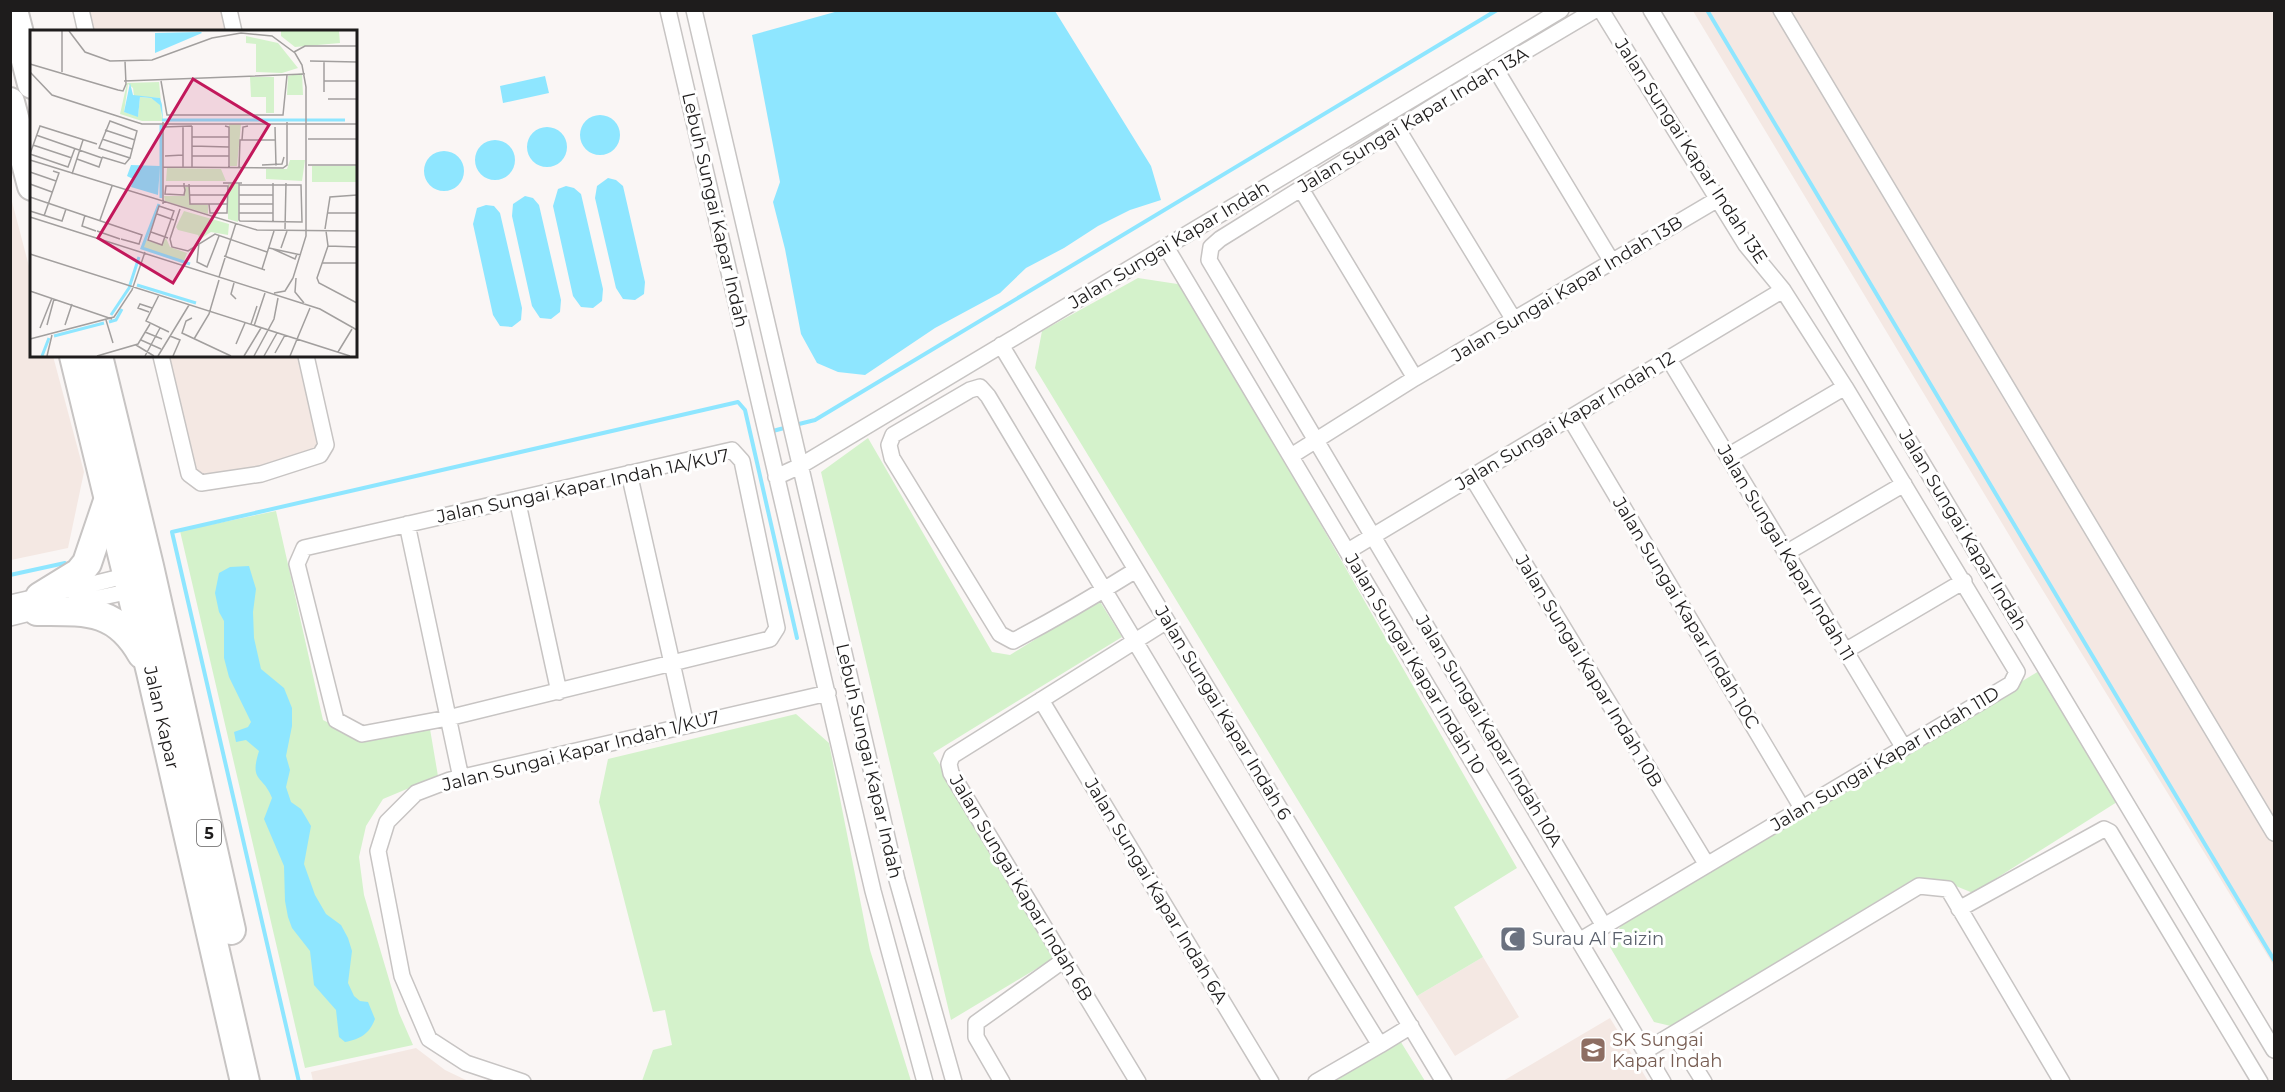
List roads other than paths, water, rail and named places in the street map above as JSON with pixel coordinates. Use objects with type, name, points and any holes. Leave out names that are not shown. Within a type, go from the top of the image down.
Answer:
[{"type":"highway","points":[[14,10],[30,76]]},
{"type":"highway","points":[[10,102],[30,178]]},
{"type":"highway","name":"Jalan Kapar","points":[[74,357],[109,499],[141,580],[151,672],[245,1082]]},
{"type":"highway","name":"Jalan Kapar","points":[[98,357],[141,580],[265,1082]]},
{"type":"highway","points":[[29,608],[79,573],[87,563],[109,499]]},
{"type":"highway","points":[[29,608],[100,614],[116,622],[131,635],[151,672]]},
{"type":"street","points":[[81,10],[86,30]]},
{"type":"street","points":[[229,10],[234,30]]},
{"type":"street","name":"Lebuh Sungai Kapar Indah","points":[[694,10],[897,880],[954,1082]]},
{"type":"street","name":"Jalan Sungai Kapar Indah","points":[[776,477],[800,466],[1561,10]]},
{"type":"street","name":"Jalan Sungai Kapar Indah 13A","points":[[1373,536],[1209,260],[1211,247],[1220,238],[1397,128],[1595,10]]},
{"type":"street","name":"Jalan Sungai Kapar Indah 13E","points":[[1601,10],[1746,245],[1783,290]]},
{"type":"street","name":"Jalan Sungai Kapar Indah","points":[[1651,10],[2274,1050]]},
{"type":"street","points":[[1781,10],[2274,833]]},
{"type":"street","name":"Lebuh Sungai Kapar Indah","points":[[668,11],[873,891],[925,1082]]},
{"type":"street","points":[[1495,68],[1612,262]]},
{"type":"street","points":[[1397,128],[1514,320]]},
{"type":"street","points":[[1301,189],[1415,378]]},
{"type":"street","name":"Jalan Sungai Kapar Indah 13B","points":[[1291,456],[1415,378],[1718,199]]},
{"type":"street","name":"Jalan Sungai Kapar Indah 10","points":[[1166,247],[1663,1082]]},
{"type":"street","name":"Jalan Sungai Kapar Indah 12","points":[[1348,551],[1783,290]]},
{"type":"street","name":"Jalan Sungai Kapar Indah 11D","points":[[1580,941],[2012,684],[2017,672],[1964,581],[1783,290]]},
{"type":"street","name":"Jalan Sungai Kapar Indah 6","points":[[1001,345],[1444,1082]]},
{"type":"street","points":[[161,357],[189,474],[201,483],[261,474],[320,455],[326,445],[306,357]]},
{"type":"street","name":"Jalan Sungai Kapar Indah 11","points":[[1669,359],[1904,748]]},
{"type":"street","points":[[1137,570],[1104,589],[1013,641],[1000,634],[892,458],[889,446],[893,435],[970,390],[980,387],[1104,589],[1380,1045]]},
{"type":"street","points":[[1728,456],[1845,387]]},
{"type":"street","name":"Jalan Sungai Kapar Indah 10C","points":[[1570,418],[1802,808]]},
{"type":"street","name":"Jalan Sungai Kapar Indah 1A/KU7","points":[[732,450],[742,460],[777,628],[776,633],[770,639],[448,718],[362,734],[336,720],[297,564],[304,548],[517,499],[732,450]]},
{"type":"street","points":[[629,473],[686,725]]},
{"type":"street","name":"Jalan Sungai Kapar Indah 10B","points":[[1472,477],[1707,865]]},
{"type":"street","points":[[1786,553],[1904,484]]},
{"type":"street","points":[[517,499],[559,692]]},
{"type":"street","points":[[407,524],[461,778]]},
{"type":"street","name":"Jalan Sungai Kapar Indah 10A","points":[[1373,536],[1604,926]]},
{"type":"street","points":[[10,603],[29,608],[141,580]]},
{"type":"street","points":[[1845,651],[1964,581]]},
{"type":"street","name":"Jalan Sungai Kapar Indah 6B","points":[[1138,1082],[951,773],[949,764],[952,756],[1167,621]]},
{"type":"street","name":"Jalan Sungai Kapar Indah 1/KU7","points":[[523,1082],[466,1063],[429,1039],[402,976],[378,851],[387,822],[416,794],[461,778],[828,693]]},
{"type":"street","name":"Jalan Sungai Kapar Indah 6A","points":[[1041,700],[1271,1082]]},
{"type":"street","points":[[1959,909],[2104,829],[2109,832],[2260,1082]]},
{"type":"street","points":[[1645,1051],[1919,886],[1948,889],[2062,1082]]},
{"type":"street","points":[[1002,1082],[976,1037],[976,1023],[1064,960]]},
{"type":"street","points":[[1316,1082],[1411,1026]]},
{"type":"street","points":[[1674,1034],[1704,1082]]},
{"type":"water","points":[[842,10],[1055,11],[1151,166],[1161,200],[1130,210],[1098,226],[1064,248],[1026,268],[1000,293],[935,328],[865,375],[838,372],[817,363],[801,334],[785,249],[773,202],[780,182],[752,35]]},
{"type":"water","points":[[545,76],[549,93],[503,103],[500,86]]},
{"type":"water","points":[[600,115],[608,116],[614,121],[619,127],[619,143],[614,149],[608,154],[600,155],[592,154],[586,149],[581,143],[580,135],[581,127],[586,121],[592,116]]},
{"type":"water","points":[[547,127],[561,133],[567,147],[561,161],[547,167],[533,161],[527,147],[533,133]]},
{"type":"water","points":[[495,140],[509,146],[515,160],[509,174],[495,180],[481,174],[475,160],[481,146]]},
{"type":"water","points":[[444,151],[458,157],[464,171],[458,185],[444,191],[430,185],[424,171],[430,157]]},
{"type":"water","points":[[608,178],[616,180],[623,186],[645,282],[644,294],[635,300],[623,299],[616,288],[595,198],[597,186]]},
{"type":"water","points":[[566,186],[574,188],[581,194],[603,289],[602,301],[593,308],[581,307],[573,296],[553,206],[558,189]]},
{"type":"water","points":[[525,196],[533,198],[539,205],[561,300],[560,312],[551,319],[540,318],[532,306],[512,216],[513,204]]},
{"type":"water","points":[[486,205],[494,206],[500,213],[522,308],[521,320],[512,327],[500,326],[493,315],[473,224],[477,208]]},
{"type":"water","points":[[249,566],[256,589],[253,612],[254,638],[261,669],[284,688],[292,708],[292,726],[286,756],[290,770],[286,787],[291,802],[301,809],[311,826],[304,864],[315,895],[326,914],[341,925],[348,938],[352,951],[348,983],[354,996],[360,1001],[368,1002],[375,1019],[364,1035],[345,1042],[339,1037],[336,1010],[314,985],[310,951],[292,928],[288,917],[284,866],[264,819],[272,798],[256,774],[259,751],[246,740],[236,742],[234,732],[248,727],[251,722],[229,677],[224,658],[224,621],[219,612],[215,593],[219,573],[230,567]]},
{"type":"waterway","points":[[795,425],[815,420],[1497,10]]},
{"type":"waterway","points":[[1707,10],[2274,960]]},
{"type":"waterway","points":[[299,1082],[172,532],[738,402],[745,410],[797,638]]},
{"type":"waterway","points":[[769,432],[788,427]]},
{"type":"waterway","points":[[10,575],[65,563]]},
{"type":"place","name":"Surau Al Faizin","points":[[1513,939]]},
{"type":"place","name":"SK Sungai Kapar Indah","points":[[1593,1050]]}]
